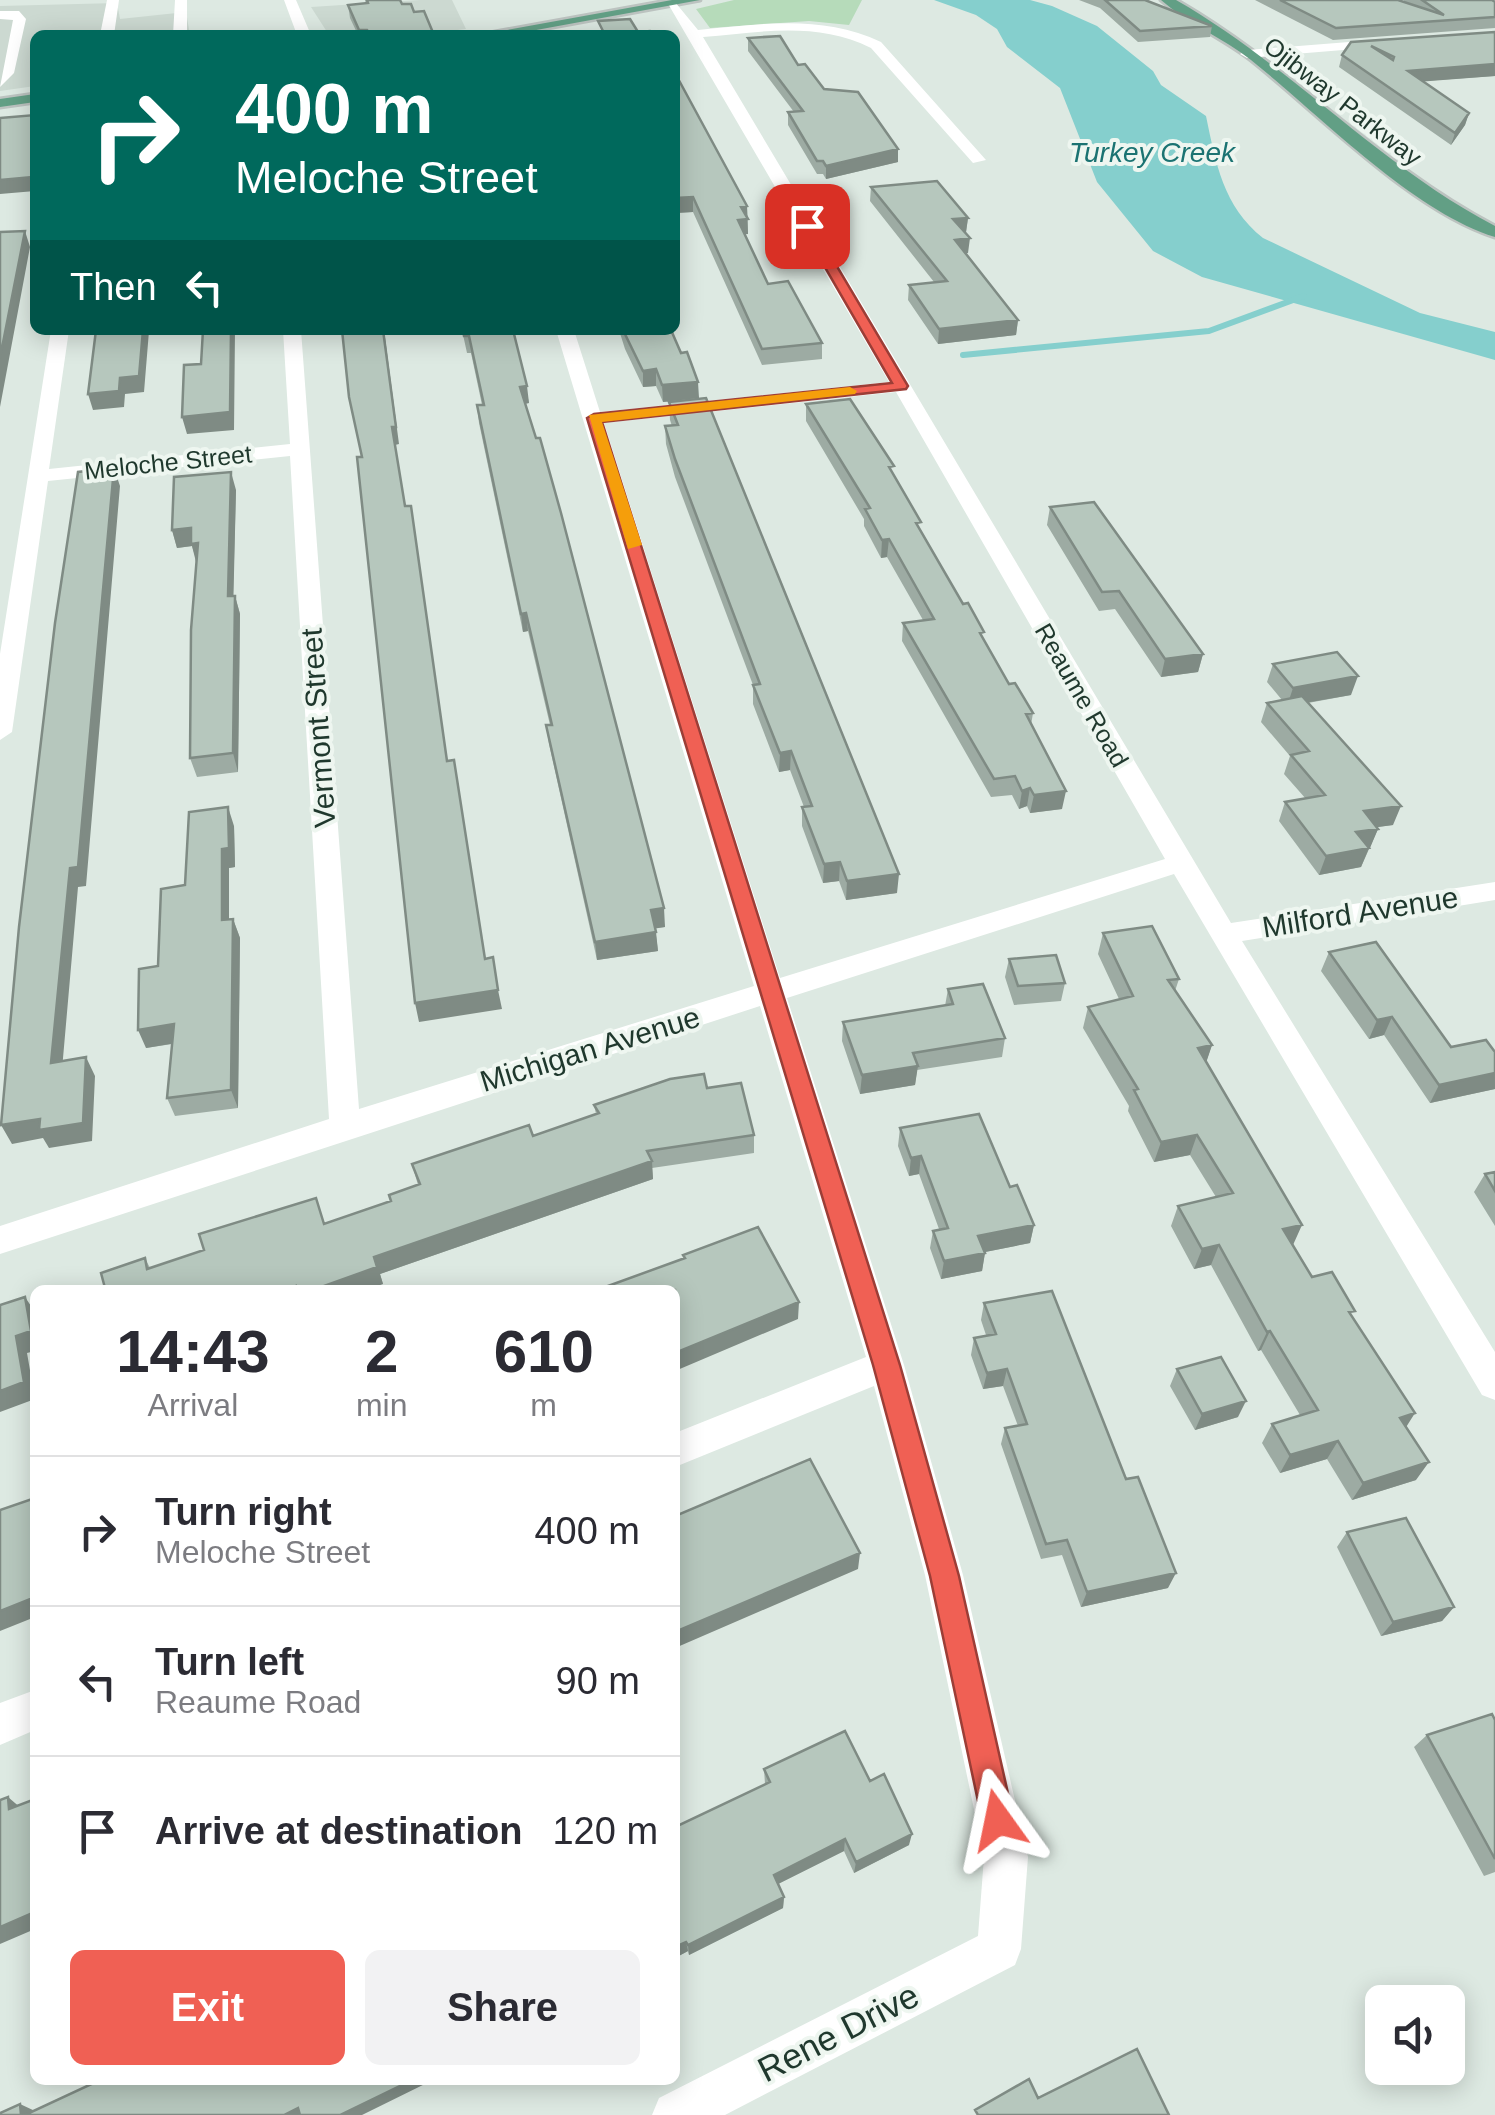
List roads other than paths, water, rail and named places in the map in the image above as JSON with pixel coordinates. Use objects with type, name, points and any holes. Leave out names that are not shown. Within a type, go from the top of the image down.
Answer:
[{"type":"main road","name":"Ojibway Parkway","points":[[1167,0],[1190,11],[1427,196],[1495,232]]},
{"type":"main road","name":"Ojibway Parkway","points":[[1196,0],[1214,8],[1330,96]]},
{"type":"main road","points":[[517,30],[683,3]]},
{"type":"main road","points":[[0,103],[30,99]]},
{"type":"main road","name":"Ojibway Parkway","points":[[1448,186],[1495,215]]},
{"type":"street","points":[[108,30],[113,0]]},
{"type":"street","points":[[180,0],[180,30]]},
{"type":"street","points":[[290,0],[302,30]]},
{"type":"street","name":"Reaume Road","points":[[683,3],[695,34],[1181,863],[1495,1384]]},
{"type":"street","points":[[0,15],[15,14],[20,19],[7,73],[0,83]]},
{"type":"street","points":[[695,34],[824,28],[866,38],[876,44],[978,160]]},
{"type":"street","points":[[1247,54],[1400,42]]},
{"type":"street","points":[[0,732],[59,335]]},
{"type":"street","name":"Vermont Street","points":[[292,335],[345,1126]]},
{"type":"street","points":[[567,335],[886,1365],[680,1448]]},
{"type":"street","points":[[594,418],[901,386]]},
{"type":"street","name":"Meloche Street","points":[[38,476],[299,449]]},
{"type":"street","name":"Michigan Avenue","points":[[0,1240],[345,1126],[1181,863]]},
{"type":"street","name":"Milford Avenue","points":[[1225,934],[1495,891]]},
{"type":"street","name":"Rene Drive","points":[[676,2115],[1000,1949],[1006,1857],[944,1576],[886,1365]]},
{"type":"street","points":[[0,1724],[30,1712]]},
{"type":"water","name":"Turkey Creek","points":[[934,0],[1030,0],[1097,26],[1153,71],[1161,85],[1206,116],[1230,198],[1249,226],[1263,238],[1420,313],[1495,332],[1495,360],[1202,277],[1153,251],[1097,182],[1060,88],[1007,47],[997,29],[976,15]]},
{"type":"waterway","points":[[963,355],[1209,331],[1304,296]]}]
